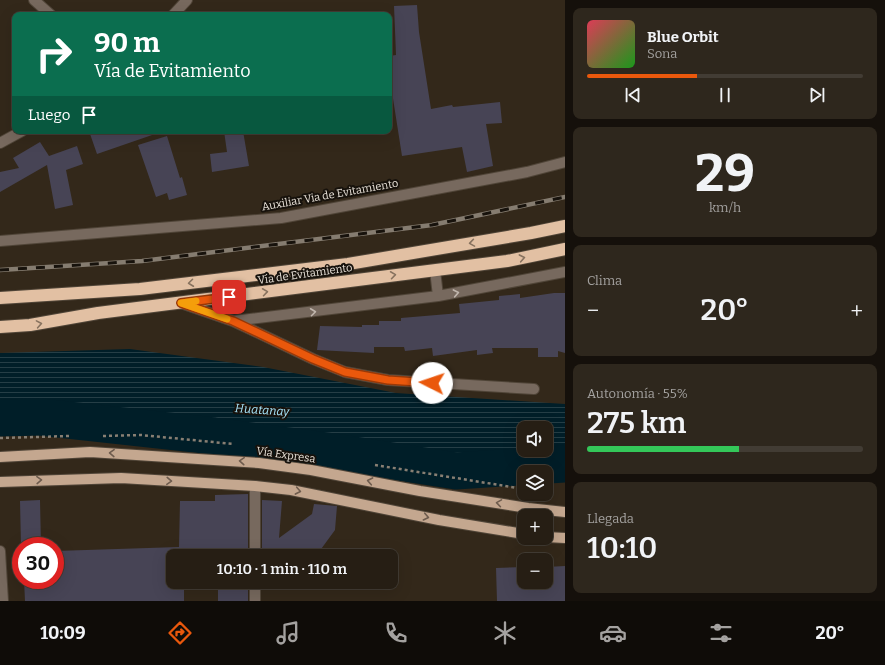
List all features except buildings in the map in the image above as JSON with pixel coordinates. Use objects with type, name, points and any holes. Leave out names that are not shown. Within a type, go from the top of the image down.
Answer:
[{"type":"highway","name":"Vía de Evitamiento","points":[[0,298],[140,289],[348,264],[565,226]]},
{"type":"highway","name":"Vía de Evitamiento","points":[[0,327],[30,325],[98,313],[507,261],[565,249]]},
{"type":"main road","name":"Vía Expresa","points":[[0,457],[90,452],[259,463],[312,470],[420,491],[565,512]]},
{"type":"main road","points":[[0,482],[121,478],[255,486],[291,490],[439,520],[517,533]]},
{"type":"main road","points":[[553,537],[565,538]]},
{"type":"street","points":[[34,0],[48,12]]},
{"type":"street","points":[[176,12],[187,0]]},
{"type":"street","points":[[0,143],[16,134]]},
{"type":"street","name":"Auxiliar Via de Evitamiento","points":[[0,241],[281,218],[528,172],[565,162]]},
{"type":"street","points":[[435,270],[438,296]]},
{"type":"street","points":[[233,321],[438,296],[565,272]]},
{"type":"street","points":[[181,303],[233,321],[313,359],[345,372],[388,380],[534,389]]},
{"type":"street","points":[[255,486],[255,549]]},
{"type":"street","points":[[0,551],[3,601]]},
{"type":"street","points":[[255,589],[255,601]]},
{"type":"water","name":"Huatanay","points":[[130,349],[263,367],[396,393],[565,404],[565,464],[517,465],[517,467],[456,471],[335,452],[214,436],[40,417],[0,418],[0,353]]},
{"type":"waterway","points":[[0,418],[40,417],[214,436],[335,452],[456,471],[565,464]]},
{"type":"railway","points":[[0,270],[142,261],[432,225],[565,197]]},
{"type":"slow traffic","points":[[196,301],[181,303],[227,319]]},
{"type":"route","points":[[229,297],[181,303],[233,321],[313,359],[345,372],[388,380],[432,383]]}]
